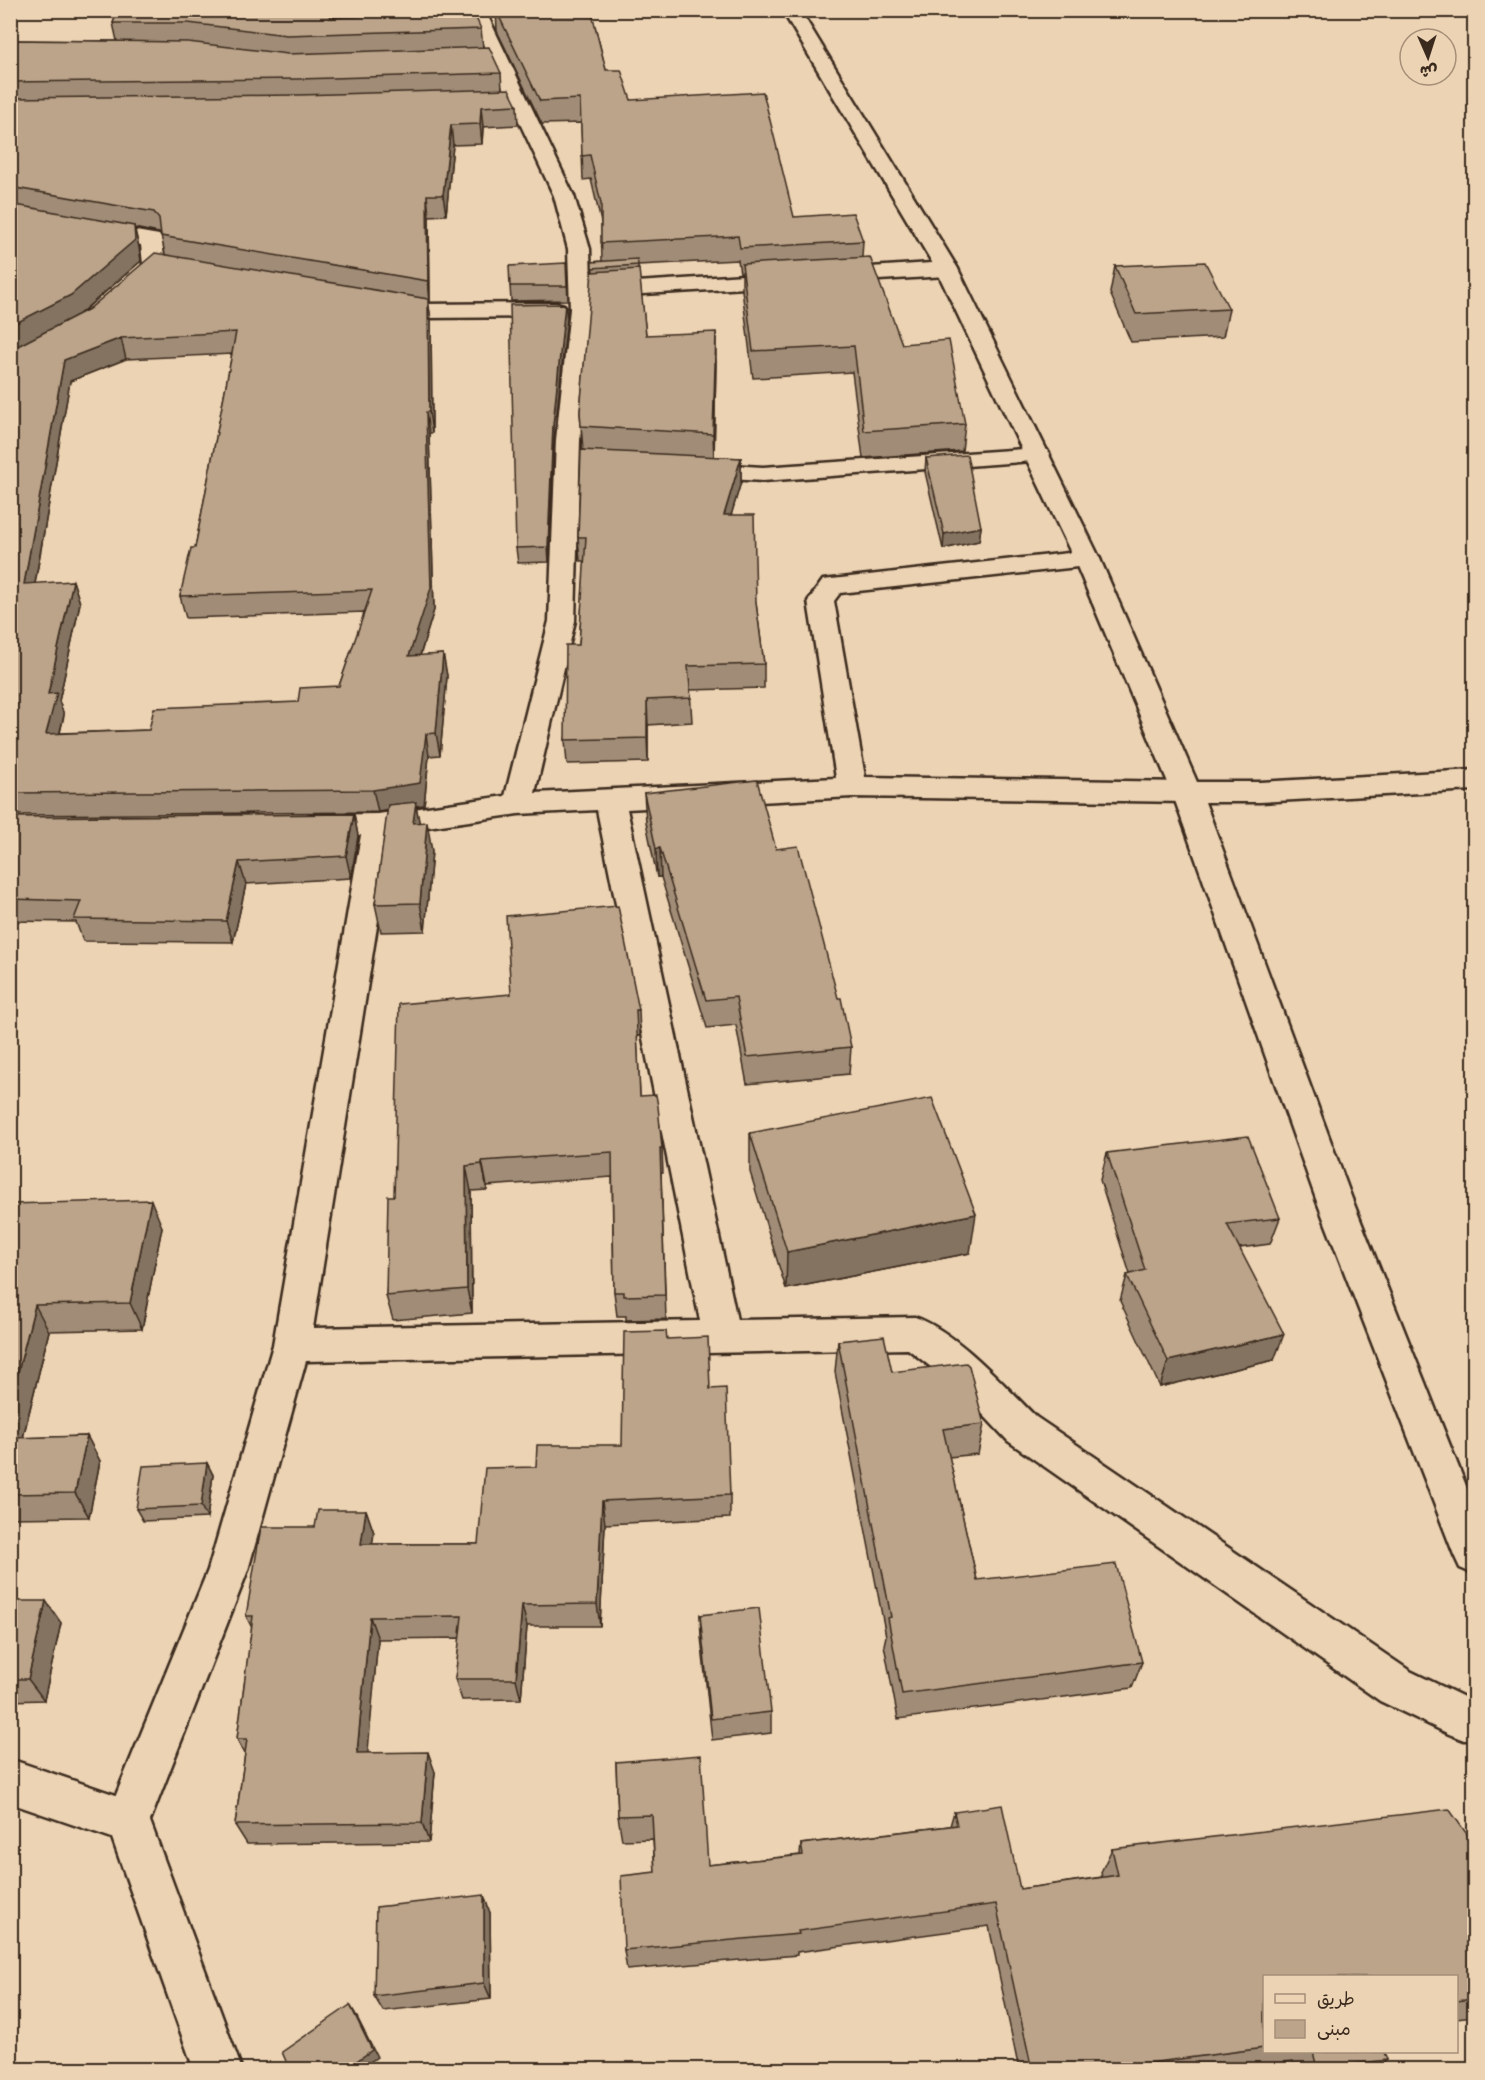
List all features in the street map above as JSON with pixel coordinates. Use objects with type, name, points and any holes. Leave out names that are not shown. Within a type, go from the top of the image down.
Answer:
[{"type":"street","points":[[476,10],[486,58],[507,101],[564,196],[579,249],[580,300],[568,440],[581,463],[562,621],[518,804]]},
{"type":"street","points":[[791,10],[947,269],[1087,559],[1187,792],[1334,1199],[1474,1555]]},
{"type":"street","points":[[10,215],[151,240],[146,271],[177,268]]},
{"type":"street","points":[[364,301],[422,311],[947,269]]},
{"type":"street","points":[[672,468],[763,474],[1038,455]]},
{"type":"street","points":[[852,787],[821,601],[832,586],[1087,559]]},
{"type":"street","points":[[283,825],[378,824],[518,804],[852,787],[1260,792],[1474,780]]},
{"type":"street","points":[[610,800],[722,1337]]},
{"type":"street","points":[[218,2070],[128,1821],[228,1570],[292,1344],[378,824]]},
{"type":"street","points":[[292,1344],[915,1333],[972,1377],[1031,1436],[1395,1686],[1464,1719],[1474,1719]]},
{"type":"street","points":[[10,1781],[128,1821]]},
{"type":"building","points":[[118,10],[332,10],[330,18],[473,11],[481,29],[287,35],[188,23],[113,23]]},
{"type":"building","points":[[496,10],[591,10],[606,70],[621,70],[631,100],[763,92],[794,217],[853,213],[863,241],[740,248],[738,236],[601,243],[601,203],[590,155],[582,156],[580,99],[540,101]]},
{"type":"building","points":[[10,40],[188,42],[288,54],[489,47],[501,73],[299,79],[10,82]]},
{"type":"building","points":[[509,89],[517,105],[481,107],[480,124],[451,125],[443,195],[427,195],[428,281],[161,236],[159,219],[154,212],[10,187],[10,98],[299,95]]},
{"type":"building","points":[[10,204],[134,226],[135,240],[71,295],[10,326]]},
{"type":"building","points":[[155,253],[428,299],[429,412],[426,412],[431,588],[409,656],[443,654],[436,733],[426,734],[420,783],[373,790],[10,793],[10,350],[89,309]],"holes":[[[236,332],[195,548],[191,548],[180,596],[372,590],[339,686],[300,688],[298,702],[154,708],[149,730],[46,734],[57,693],[48,694],[73,581],[24,584],[64,360],[121,338]]]},
{"type":"building","points":[[870,257],[902,344],[949,340],[965,424],[864,431],[854,346],[753,351],[742,264]]},
{"type":"building","points":[[637,259],[638,265],[592,268],[592,262]]},
{"type":"building","points":[[1205,262],[1229,309],[1136,314],[1115,266]]},
{"type":"building","points":[[566,263],[567,286],[510,286],[509,266]]},
{"type":"building","points":[[639,269],[646,335],[716,332],[713,434],[581,426],[580,412],[592,272]]},
{"type":"building","points":[[565,304],[553,425],[548,547],[516,548],[510,305]]},
{"type":"building","points":[[581,450],[741,458],[724,515],[754,515],[756,603],[764,664],[688,666],[691,698],[647,700],[647,738],[565,740],[566,645],[579,645],[586,537],[578,537]]},
{"type":"building","points":[[967,455],[981,527],[944,534],[926,458]]},
{"type":"building","points":[[757,780],[776,849],[798,846],[838,998],[841,998],[851,1047],[747,1057],[736,997],[706,1000],[660,848],[656,849],[644,793]]},
{"type":"building","points":[[416,802],[413,823],[427,822],[420,903],[375,904],[388,805]]},
{"type":"building","points":[[354,814],[346,856],[239,862],[226,921],[74,919],[81,901],[10,899],[10,817]]},
{"type":"building","points":[[618,906],[639,1010],[636,1010],[640,1096],[656,1095],[658,1106],[662,1148],[660,1148],[665,1295],[624,1296],[624,1292],[614,1292],[612,1152],[482,1161],[482,1164],[466,1166],[467,1289],[386,1296],[388,1196],[394,1196],[399,1004],[511,994],[506,916]]},
{"type":"building","points":[[932,1098],[976,1214],[787,1252],[750,1133]]},
{"type":"building","points":[[1248,1136],[1280,1218],[1227,1224],[1284,1334],[1168,1361],[1127,1275],[1145,1270],[1107,1153]]},
{"type":"building","points":[[151,1200],[130,1303],[35,1305],[10,1403],[10,1204]]},
{"type":"building","points":[[666,1331],[667,1339],[708,1337],[710,1389],[726,1388],[730,1495],[602,1501],[597,1604],[522,1605],[516,1679],[455,1679],[462,1616],[370,1617],[357,1753],[428,1752],[422,1823],[235,1825],[247,1739],[237,1739],[253,1616],[246,1616],[261,1527],[315,1527],[318,1510],[366,1510],[361,1544],[478,1544],[485,1468],[536,1467],[537,1445],[622,1445],[624,1332]]},
{"type":"building","points":[[884,1336],[892,1372],[966,1363],[969,1366],[984,1424],[943,1429],[977,1580],[1116,1564],[1142,1662],[902,1694],[888,1618],[891,1617],[838,1341]]},
{"type":"building","points":[[87,1436],[75,1493],[10,1494],[10,1438]]},
{"type":"building","points":[[207,1463],[201,1506],[136,1509],[143,1466]]},
{"type":"building","points":[[10,1601],[46,1601],[28,1679],[10,1679]]},
{"type":"building","points":[[759,1608],[771,1712],[711,1719],[700,1615]]},
{"type":"building","points":[[701,1755],[708,1865],[803,1855],[801,1844],[957,1825],[954,1812],[1002,1805],[1020,1889],[1118,1875],[1112,1849],[1449,1809],[1474,1844],[1474,1999],[1458,2001],[1458,1975],[1263,1975],[1263,2048],[1142,2064],[1144,2070],[1032,2070],[996,1904],[798,1931],[799,1934],[624,1950],[621,1876],[655,1872],[652,1815],[618,1816],[616,1762]]},
{"type":"building","points":[[484,1895],[484,1983],[374,1996],[376,1907]]},
{"type":"building","points":[[350,2005],[372,2050],[344,2070],[290,2070],[282,2052]]},
{"type":"building","points":[[1313,2053],[1384,2053],[1387,2060],[1317,2068]]}]
